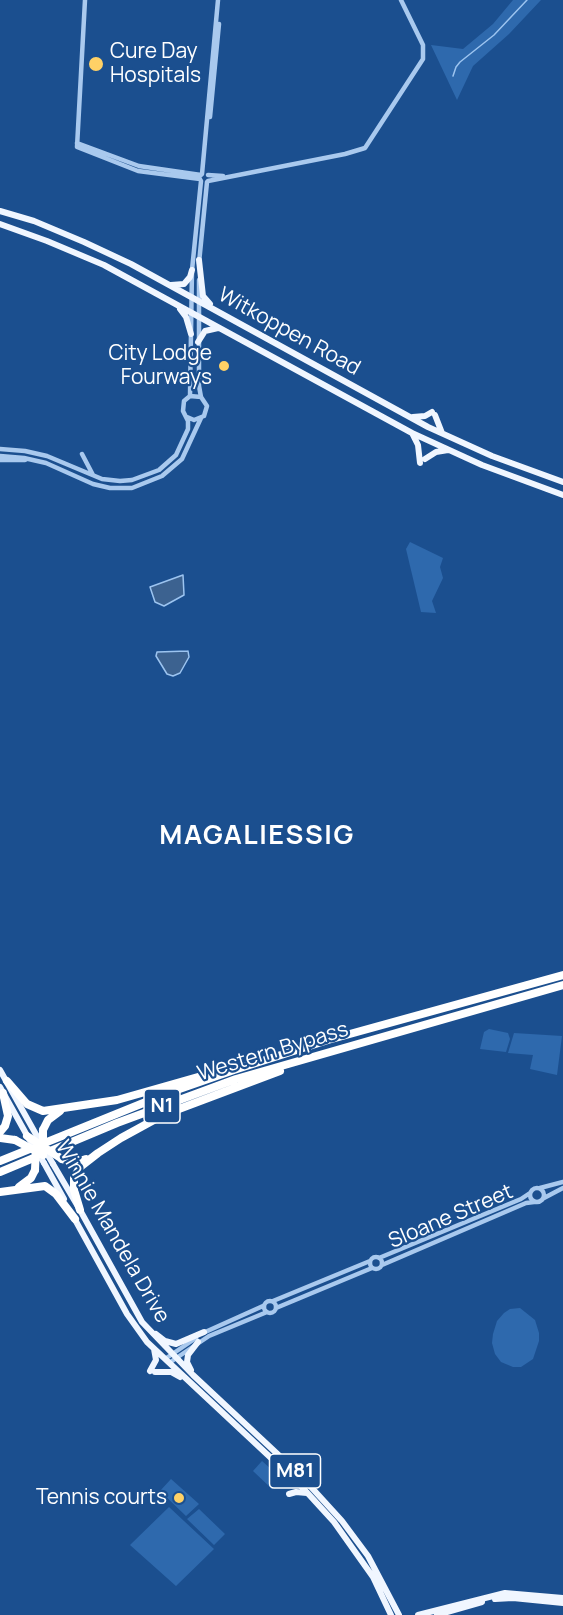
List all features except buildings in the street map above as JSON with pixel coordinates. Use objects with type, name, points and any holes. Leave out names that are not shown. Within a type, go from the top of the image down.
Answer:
[{"type":"highway","name":"Western Bypass","points":[[0,1161],[168,1093],[328,1040],[563,975]]},
{"type":"highway","name":"Western Bypass","points":[[0,1172],[182,1098],[236,1079],[563,985]]},
{"type":"highway","points":[[7,1081],[34,1109],[43,1111],[67,1108],[117,1100],[328,1040]]},
{"type":"highway","points":[[0,1138],[39,1148],[62,1160],[77,1162],[98,1153],[163,1115],[329,1053]]},
{"type":"highway","points":[[0,1132],[8,1116],[2,1090]]},
{"type":"highway","points":[[12,1190],[27,1182],[35,1170],[39,1131],[51,1118],[67,1108]]},
{"type":"highway","points":[[27,1136],[39,1148],[49,1165]]},
{"type":"highway","points":[[81,1210],[74,1190],[74,1176],[80,1167],[98,1153]]},
{"type":"highway","points":[[0,1192],[39,1186],[50,1188],[75,1219]]},
{"type":"main road","points":[[0,206],[34,221]]},
{"type":"main road","name":"Witkoppen Road","points":[[0,211],[34,221],[84,242],[170,285],[410,417],[492,456],[563,482]]},
{"type":"main road","name":"Witkoppen Road","points":[[0,224],[79,254],[199,316],[412,433],[512,477],[563,495]]},
{"type":"main road","points":[[199,260],[202,292],[205,299],[237,322]]},
{"type":"main road","points":[[170,285],[184,284],[192,270]]},
{"type":"main road","points":[[170,301],[185,314],[191,334]]},
{"type":"main road","points":[[198,342],[205,331],[210,328],[219,328]]},
{"type":"main road","points":[[410,417],[425,417],[434,414],[442,433]]},
{"type":"main road","points":[[412,433],[419,447],[422,461],[436,452],[449,450]]},
{"type":"main road","name":"Winnie Mandela Drive","points":[[0,1070],[39,1131]]},
{"type":"main road","name":"Winnie Mandela Drive","points":[[2,1090],[27,1136]]},
{"type":"main road","name":"Winnie Mandela Drive","points":[[49,1165],[81,1210],[142,1322],[193,1376],[289,1465],[363,1562],[391,1615]]},
{"type":"main road","name":"Winnie Mandela Drive","points":[[49,1165],[75,1219],[127,1314],[167,1361],[310,1491],[356,1538],[399,1615]]},
{"type":"main road","points":[[142,1322],[158,1336],[172,1344],[181,1343],[204,1332]]},
{"type":"main road","points":[[193,1376],[187,1359],[198,1342]]},
{"type":"main road","points":[[154,1348],[156,1360],[153,1372],[171,1372],[197,1390]]},
{"type":"main road","points":[[289,1465],[314,1466],[310,1491],[289,1494]]},
{"type":"main road","points":[[417,1615],[505,1593],[563,1598]]},
{"type":"main road","points":[[437,1615],[501,1598],[563,1603]]},
{"type":"main road","points":[[392,1601],[405,1615]]},
{"type":"street","points":[[86,0],[78,145],[139,166],[204,177],[237,176],[364,149],[421,63],[423,54],[400,0]]},
{"type":"street","points":[[0,458],[24,458],[55,466],[81,481],[93,484],[121,489],[143,485],[162,476],[182,459],[205,413],[207,406],[201,397],[199,386],[199,260],[219,0]]},
{"type":"street","points":[[0,449],[47,456],[93,476],[120,482],[140,478],[159,470],[181,448],[188,433],[183,404],[190,396],[192,270],[204,177]]},
{"type":"street","points":[[190,396],[201,397]]},
{"type":"street","points":[[187,417],[194,420],[201,418]]},
{"type":"street","points":[[82,454],[93,476]]},
{"type":"street","name":"Sloane Street","points":[[540,1188],[563,1182]]},
{"type":"street","points":[[535,1188],[540,1188],[544,1193],[544,1198],[540,1202],[534,1202],[530,1193],[535,1188]]},
{"type":"street","name":"Sloane Street","points":[[544,1198],[563,1188]]},
{"type":"street","name":"Sloane Street","points":[[379,1258],[516,1201],[530,1193]]},
{"type":"street","points":[[516,1201],[521,1206]]},
{"type":"street","name":"Sloane Street","points":[[382,1265],[512,1209],[534,1202]]},
{"type":"street","points":[[502,1207],[512,1209]]},
{"type":"street","points":[[469,1221],[473,1223],[493,1217]]},
{"type":"street","points":[[379,1258],[382,1265],[378,1269],[372,1268],[370,1260],[379,1258]]},
{"type":"street","name":"Sloane Street","points":[[273,1301],[370,1260]]},
{"type":"street","name":"Sloane Street","points":[[276,1308],[372,1268]]},
{"type":"street","points":[[167,1361],[204,1332],[263,1306],[267,1301],[273,1301],[276,1308],[272,1313],[267,1312],[219,1331],[174,1356]]},
{"type":"street","points":[[263,1306],[267,1312]]},
{"type":"shaded area","points":[[513,0],[541,0],[509,34],[473,66],[457,100],[431,45],[463,49],[493,24]]},
{"type":"shaded area","points":[[410,542],[443,558],[440,567],[443,578],[432,601],[436,613],[421,612],[406,549]]},
{"type":"shaded area","points":[[183,575],[184,595],[164,606],[155,602],[150,587]]},
{"type":"shaded area","points":[[188,651],[189,657],[180,673],[173,676],[167,674],[156,656],[157,652]]},
{"type":"shaded area","points":[[489,1029],[508,1033],[510,1039],[506,1052],[480,1049],[484,1032]]},
{"type":"shaded area","points":[[514,1033],[562,1036],[557,1075],[530,1069],[533,1055],[508,1053]]},
{"type":"shaded area","points":[[520,1308],[535,1320],[539,1341],[533,1359],[521,1367],[513,1367],[501,1362],[495,1354],[492,1343],[493,1334],[497,1321],[504,1313],[510,1309]]},
{"type":"shaded area","points":[[262,1461],[281,1478],[272,1489],[253,1471]]},
{"type":"shaded area","name":"Tennis courts","points":[[171,1479],[199,1504],[186,1516],[160,1491]]},
{"type":"shaded area","points":[[169,1507],[214,1549],[176,1586],[130,1545]]},
{"type":"shaded area","points":[[199,1509],[225,1534],[214,1545],[187,1519]]},
{"type":"waterway","points":[[453,76],[460,62],[494,35],[527,0]]},
{"type":"place","name":"Cure Day Hospitals","points":[[96,64]]},
{"type":"place","name":"City Lodge Fourways","points":[[224,366]]},
{"type":"place","name":"Tennis courts","points":[[179,1498]]},
{"type":"district","name":"MAGALIESSIG","points":[[257,836]]}]
